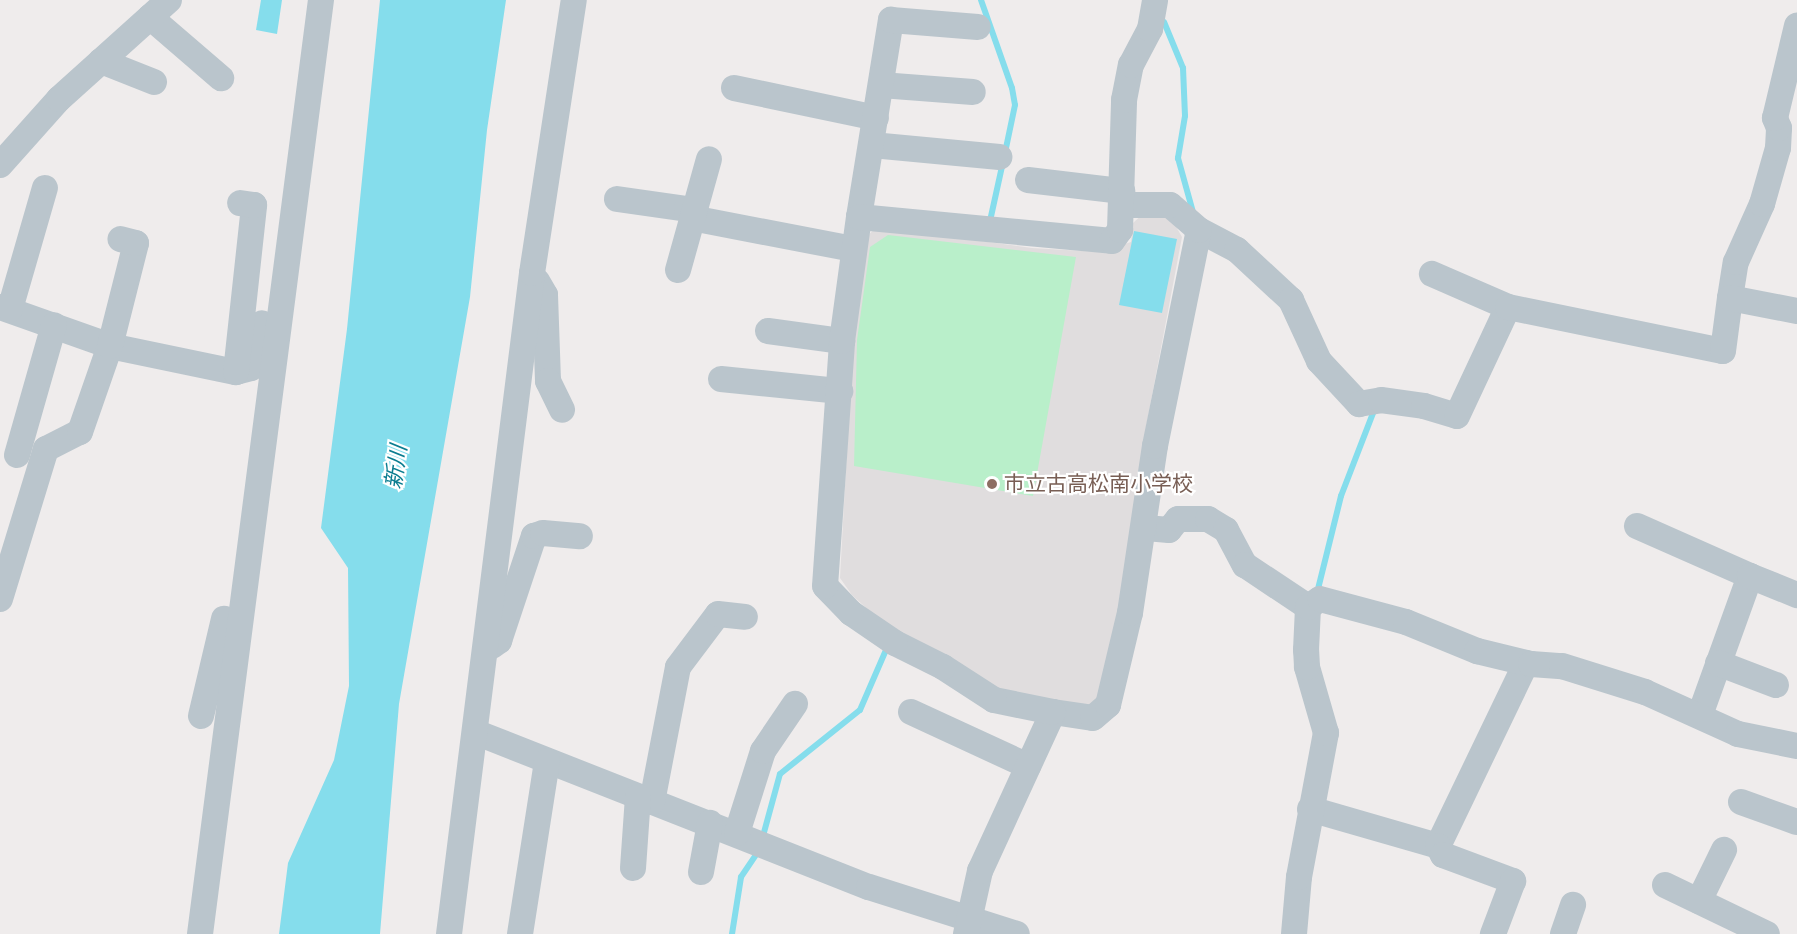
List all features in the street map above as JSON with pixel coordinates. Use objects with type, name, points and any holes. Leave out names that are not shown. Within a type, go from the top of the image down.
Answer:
[{"type":"street","points":[[200,934],[321,0]]},
{"type":"street","points":[[449,934],[532,273],[574,0]]},
{"type":"street","points":[[859,217],[1112,241],[1120,230],[1124,100],[1131,65],[1150,29],[1155,0]]},
{"type":"street","points":[[0,165],[59,99],[159,8],[221,78]]},
{"type":"street","points":[[978,27],[891,20],[853,249],[842,341],[825,586],[852,613],[895,643],[943,667],[994,700],[1093,718],[1108,705],[1146,528],[1155,446],[1199,230]]},
{"type":"street","points":[[1432,274],[1508,307],[1723,351],[1736,262],[1762,204],[1778,148],[1779,128],[1775,118],[1797,26]]},
{"type":"street","points":[[101,61],[154,82]]},
{"type":"street","points":[[881,85],[973,92]]},
{"type":"street","points":[[734,88],[876,118]]},
{"type":"street","points":[[872,145],[999,157]]},
{"type":"street","points":[[678,270],[691,213],[709,159]]},
{"type":"street","points":[[1028,180],[1170,205],[1199,230],[1237,250],[1291,300],[1318,361],[1359,404],[1382,400],[1424,406],[1457,416],[1508,307]]},
{"type":"street","points":[[45,188],[23,231],[5,308],[110,346],[236,372],[251,368],[257,353],[278,216],[292,212]]},
{"type":"street","points":[[617,199],[687,209],[697,219],[853,249]]},
{"type":"street","points":[[236,372],[254,205],[240,202]]},
{"type":"street","points":[[0,599],[46,449],[80,432],[110,346],[136,243],[120,238]]},
{"type":"street","points":[[532,273],[545,295],[548,381],[562,410]]},
{"type":"street","points":[[1730,298],[1797,310]]},
{"type":"street","points":[[17,455],[54,325]]},
{"type":"street","points":[[768,332],[842,341]]},
{"type":"street","points":[[720,379],[840,391]]},
{"type":"street","points":[[1146,528],[1169,530],[1178,519],[1208,519],[1226,530],[1245,566],[1308,607]]},
{"type":"street","points":[[1637,526],[1797,595]]},
{"type":"street","points":[[485,652],[499,641],[534,536],[543,533],[580,536]]},
{"type":"street","points":[[201,716],[214,672],[230,586],[247,565]]},
{"type":"street","points":[[1700,715],[1750,576]]},
{"type":"street","points":[[1308,607],[1320,599],[1406,622],[1477,651],[1526,663],[1562,666],[1700,715],[1738,734],[1797,746]]},
{"type":"street","points":[[1294,934],[1310,809],[1326,733],[1307,667],[1308,607]]},
{"type":"street","points":[[633,868],[645,800],[678,667],[718,614],[745,616]]},
{"type":"street","points":[[1438,846],[1526,663]]},
{"type":"street","points":[[1718,663],[1776,685]]},
{"type":"street","points":[[737,833],[764,751],[795,704]]},
{"type":"street","points":[[911,712],[1028,766]]},
{"type":"street","points":[[968,926],[980,871],[1053,712]]},
{"type":"street","points":[[475,732],[645,800],[737,833],[968,926],[1017,934]]},
{"type":"street","points":[[520,934],[547,761]]},
{"type":"street","points":[[1759,802],[1797,822]]},
{"type":"street","points":[[1310,809],[1438,846],[1443,855],[1513,881],[1480,933]]},
{"type":"street","points":[[701,872],[710,823]]},
{"type":"street","points":[[1699,901],[1724,850]]},
{"type":"street","points":[[1665,885],[1766,934]]},
{"type":"street","points":[[1563,934],[1574,904]]},
{"type":"shaded area","name":"市立古高松南小学校","points":[[1147,210],[1159,211],[1174,223],[1182,237],[1143,443],[1127,570],[1099,700],[1088,709],[998,695],[888,628],[852,595],[840,578],[853,339],[866,237],[877,227],[1032,248],[1100,252],[1131,242],[1133,223]]},
{"type":"green space","points":[[888,235],[1076,257],[1033,496],[854,466],[857,340],[870,247]]},
{"type":"water","points":[[261,0],[282,0],[277,34],[256,30]]},
{"type":"water","name":"新川","points":[[380,0],[506,0],[487,130],[470,297],[399,704],[380,934],[279,934],[288,863],[334,760],[349,686],[348,568],[321,528],[347,329]]},
{"type":"water","points":[[1134,231],[1177,239],[1162,313],[1119,305]]},
{"type":"waterway","points":[[981,0],[1012,88],[1015,105],[1005,153]]},
{"type":"waterway","points":[[1164,22],[1183,68],[1185,116],[1178,158],[1193,212]]},
{"type":"waterway","points":[[990,221],[1003,162]]},
{"type":"waterway","points":[[1318,589],[1341,496],[1375,408]]},
{"type":"waterway","points":[[763,836],[780,774],[860,710],[886,650]]},
{"type":"waterway","points":[[732,934],[741,877],[756,855]]},
{"type":"place","name":"市立古高松南小学校","points":[[992,484]]}]
